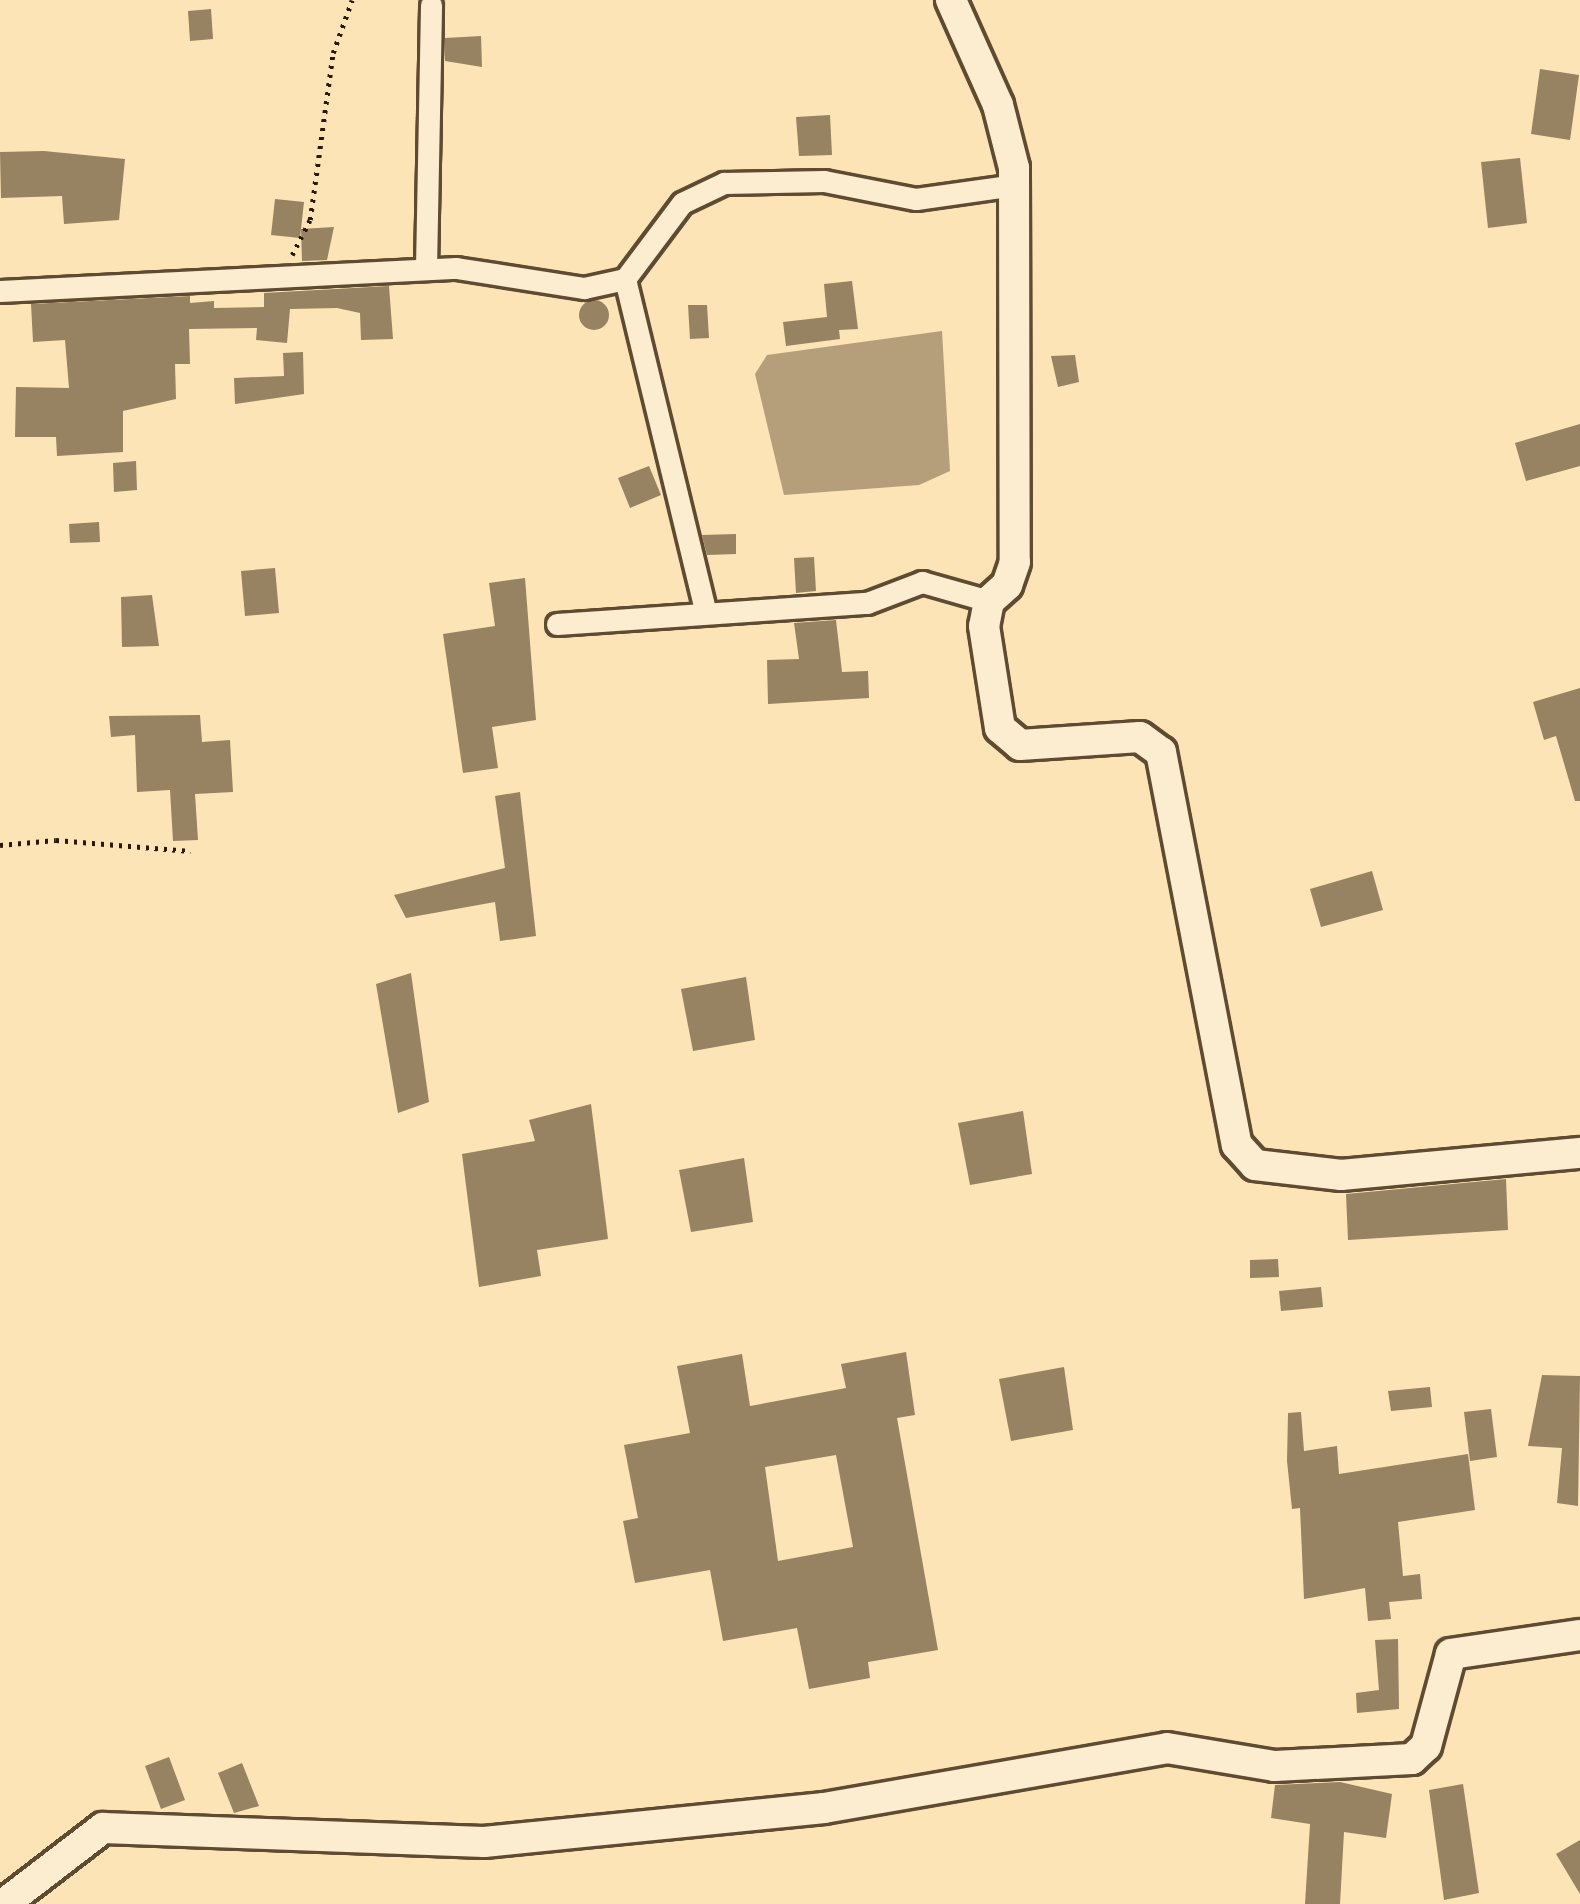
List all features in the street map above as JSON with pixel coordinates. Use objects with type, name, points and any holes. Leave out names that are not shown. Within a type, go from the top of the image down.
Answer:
[{"type":"street","points":[[951,0],[1009,136],[1014,185],[1015,562],[1007,586],[989,601]]},
{"type":"street","points":[[426,268],[431,5]]},
{"type":"street","points":[[0,291],[204,275],[261,279],[426,268],[584,288],[625,279],[682,203],[724,183],[824,181],[916,199],[1014,185]]},
{"type":"street","points":[[625,279],[706,613]]},
{"type":"street","points":[[557,624],[867,603],[922,582],[989,601]]},
{"type":"street","points":[[989,601],[992,702],[1010,739],[1052,748],[1140,736],[1169,769],[1197,947],[1245,1158],[1341,1175],[1580,1153]]},
{"type":"street","points":[[4,1904],[88,1833],[120,1827],[187,1837],[484,1842],[824,1808],[1167,1748],[1275,1766],[1412,1759],[1426,1746],[1451,1654],[1580,1635]]},
{"type":"path","points":[[261,279],[293,254],[310,220],[333,53],[352,0]]},
{"type":"path","points":[[0,845],[56,840],[190,851]]},
{"type":"shaded area","points":[[942,331],[950,471],[919,485],[784,495],[755,374],[767,355]]},
{"type":"building","points":[[211,9],[213,39],[190,41],[188,11]]},
{"type":"building","points":[[481,36],[482,67],[445,61],[445,38]]},
{"type":"building","points":[[1540,69],[1579,75],[1570,140],[1531,134]]},
{"type":"building","points":[[830,115],[832,155],[799,156],[796,117]]},
{"type":"building","points":[[0,152],[125,159],[119,220],[64,224],[62,196],[1,198]]},
{"type":"building","points":[[1520,158],[1527,223],[1488,228],[1481,162]]},
{"type":"building","points":[[275,199],[304,202],[300,238],[271,235]]},
{"type":"building","points":[[334,227],[327,260],[302,261],[301,229]]},
{"type":"building","points":[[852,281],[858,329],[839,330],[840,339],[786,346],[783,322],[827,317],[824,284]]},
{"type":"building","points":[[389,286],[393,339],[361,340],[360,313],[337,308],[290,309],[287,343],[256,340],[257,328],[189,329],[190,364],[175,364],[176,399],[123,411],[123,452],[57,456],[56,437],[15,437],[16,387],[69,388],[65,340],[33,342],[31,304],[190,296],[190,303],[214,301],[214,308],[264,307],[264,293]]},
{"type":"building","points":[[594,300],[605,304],[609,315],[605,326],[594,330],[583,326],[579,315],[583,304]]},
{"type":"building","points":[[688,305],[707,305],[709,338],[690,339]]},
{"type":"building","points":[[303,352],[304,394],[235,404],[234,378],[284,376],[283,353]]},
{"type":"building","points":[[1075,355],[1079,382],[1058,387],[1051,356]]},
{"type":"building","points":[[1580,424],[1580,466],[1526,481],[1515,443]]},
{"type":"building","points":[[136,461],[137,490],[114,492],[113,463]]},
{"type":"building","points":[[649,466],[661,495],[630,508],[618,478]]},
{"type":"building","points":[[99,522],[100,542],[70,543],[69,524]]},
{"type":"building","points":[[736,534],[736,554],[707,555],[702,535]]},
{"type":"building","points":[[814,557],[816,591],[796,593],[794,558]]},
{"type":"building","points":[[275,568],[279,613],[245,616],[241,571]]},
{"type":"building","points":[[525,578],[536,720],[492,727],[498,768],[463,773],[443,634],[495,626],[489,583]]},
{"type":"building","points":[[152,595],[159,646],[122,647],[121,597]]},
{"type":"building","points":[[836,620],[842,672],[868,671],[869,698],[768,704],[767,660],[799,659],[794,623]]},
{"type":"building","points":[[1580,688],[1580,801],[1575,801],[1556,736],[1544,740],[1533,702]]},
{"type":"building","points":[[200,715],[202,742],[230,740],[233,792],[195,794],[198,840],[173,841],[170,790],[137,792],[135,735],[111,737],[109,716]]},
{"type":"building","points":[[520,792],[536,936],[500,941],[495,902],[406,918],[394,895],[505,868],[495,796]]},
{"type":"building","points":[[1372,871],[1383,910],[1321,927],[1310,889]]},
{"type":"building","points":[[411,973],[429,1102],[398,1113],[376,984]]},
{"type":"building","points":[[746,977],[755,1040],[693,1051],[681,989]]},
{"type":"building","points":[[591,1104],[608,1239],[537,1250],[541,1276],[479,1287],[462,1154],[535,1141],[529,1120]]},
{"type":"building","points":[[1023,1111],[1032,1174],[970,1185],[958,1123]]},
{"type":"building","points":[[744,1158],[753,1222],[691,1232],[679,1170]]},
{"type":"building","points":[[1506,1179],[1508,1230],[1348,1240],[1346,1194]]},
{"type":"building","points":[[1278,1259],[1279,1277],[1250,1278],[1250,1260]]},
{"type":"building","points":[[1321,1287],[1323,1307],[1281,1311],[1279,1291]]},
{"type":"building","points":[[906,1352],[915,1415],[897,1418],[938,1650],[868,1662],[870,1678],[809,1689],[797,1628],[723,1641],[710,1570],[635,1583],[623,1521],[638,1518],[624,1445],[690,1433],[677,1366],[742,1354],[750,1406],[846,1388],[841,1364]],"holes":[[[836,1455],[853,1547],[778,1561],[765,1467]]]},
{"type":"building","points":[[1064,1367],[1073,1430],[1011,1441],[999,1379]]},
{"type":"building","points":[[1542,1375],[1580,1376],[1578,1506],[1557,1503],[1562,1448],[1528,1446]]},
{"type":"building","points":[[1430,1387],[1432,1407],[1391,1411],[1388,1391]]},
{"type":"building","points":[[1491,1409],[1497,1457],[1470,1461],[1464,1412]]},
{"type":"building","points":[[1301,1412],[1304,1451],[1337,1446],[1339,1474],[1468,1454],[1475,1510],[1398,1522],[1403,1576],[1420,1574],[1422,1599],[1389,1602],[1391,1619],[1368,1621],[1365,1588],[1304,1599],[1300,1508],[1292,1509],[1287,1461],[1288,1413]]},
{"type":"building","points":[[1398,1639],[1399,1709],[1357,1713],[1356,1693],[1379,1690],[1375,1640]]},
{"type":"building","points":[[169,1757],[185,1800],[161,1809],[145,1766]]},
{"type":"building","points":[[242,1763],[259,1806],[234,1813],[218,1773]]},
{"type":"building","points":[[1340,1782],[1392,1794],[1386,1838],[1344,1832],[1340,1904],[1305,1904],[1310,1824],[1271,1818],[1275,1785]]},
{"type":"building","points":[[1463,1784],[1479,1893],[1444,1900],[1429,1790]]},
{"type":"building","points":[[1580,1840],[1580,1894],[1556,1854]]}]
